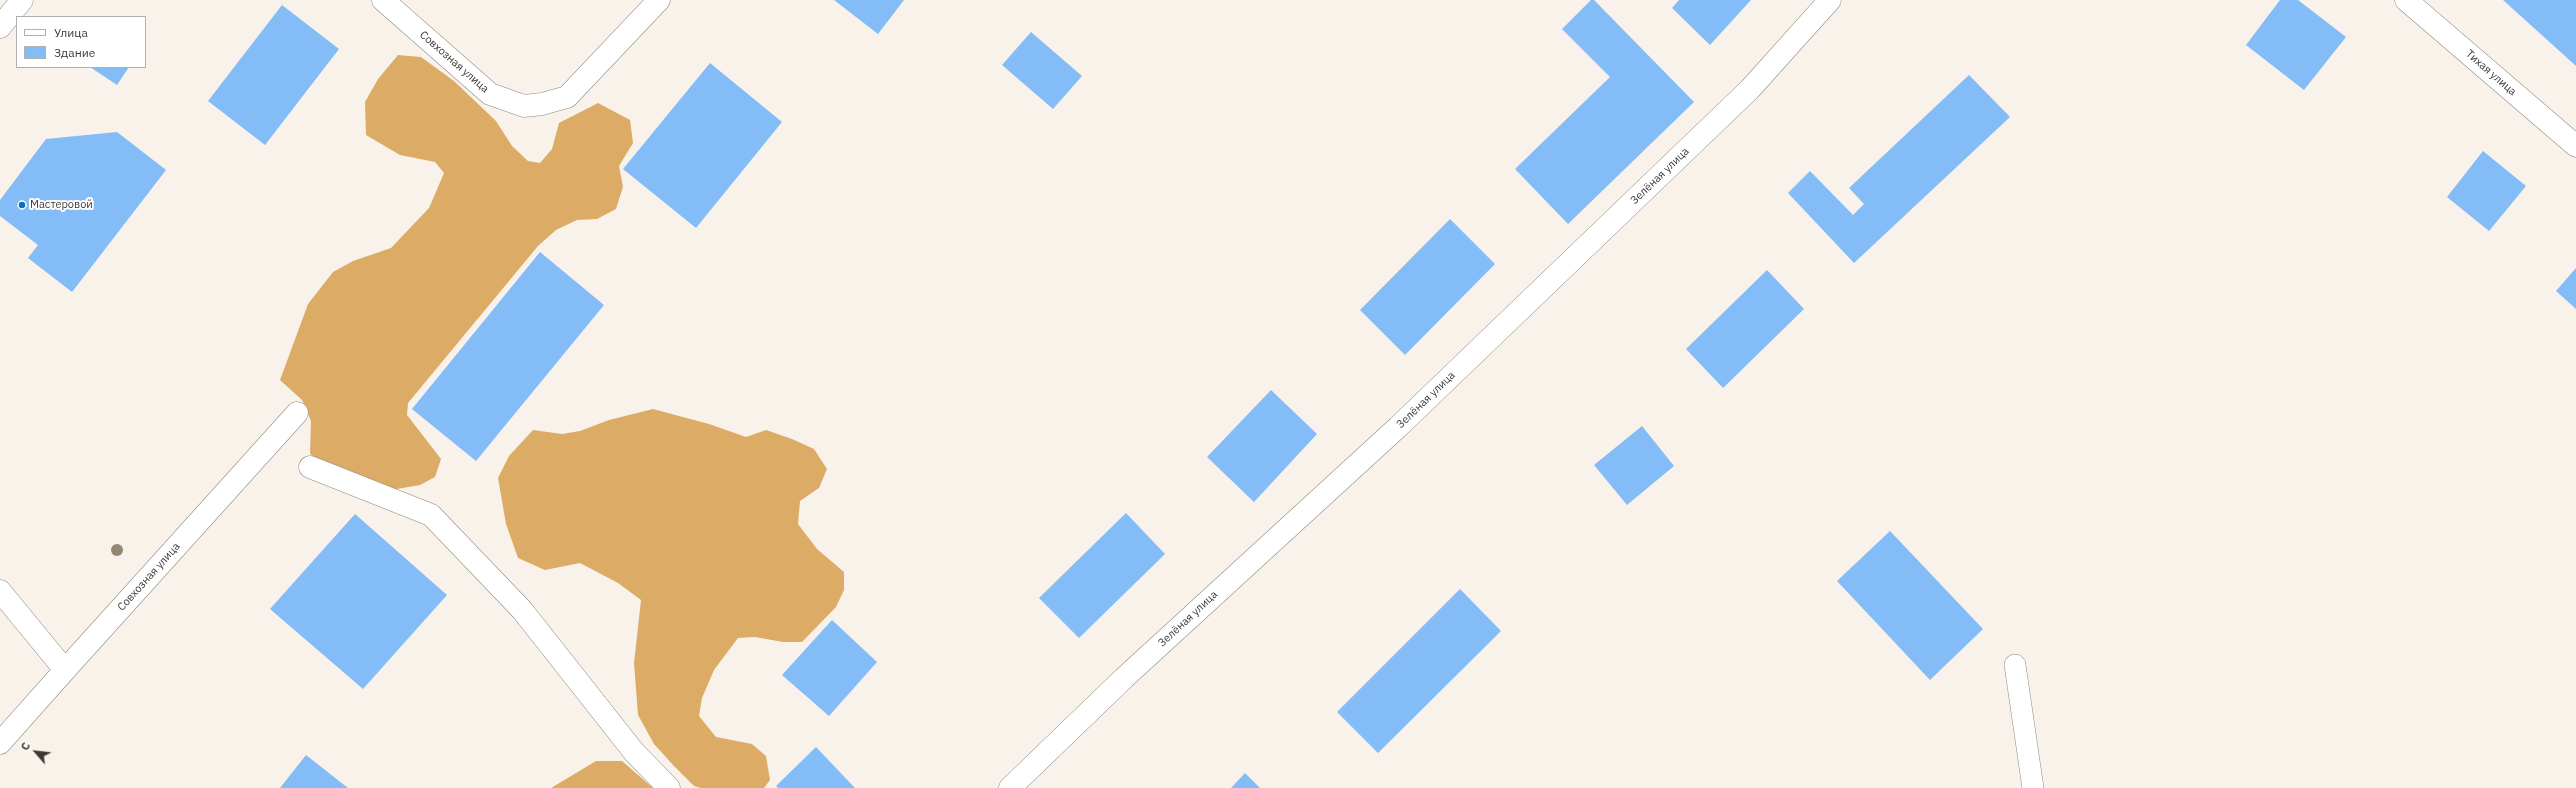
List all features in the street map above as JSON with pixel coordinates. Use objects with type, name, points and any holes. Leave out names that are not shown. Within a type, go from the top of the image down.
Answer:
[{"type":"street","points":[[0,27],[22,0]]},
{"type":"street","name":"Совхозная улица","points":[[383,0],[490,94],[524,106],[542,104],[568,97],[659,0]]},
{"type":"street","name":"Зелёная улица","points":[[1010,788],[1124,678],[1398,427],[1750,90],[1830,0]]},
{"type":"street","name":"Тихая улица","points":[[2406,0],[2576,146]]},
{"type":"street","name":"Совхозная улица","points":[[0,742],[297,412]]},
{"type":"street","points":[[310,467],[431,515],[522,610],[634,752],[669,788]]},
{"type":"street","points":[[0,591],[65,670]]},
{"type":"lane","points":[[2015,664],[2033,788]]},
{"type":"shaded area","points":[[398,55],[421,57],[454,81],[496,121],[512,146],[528,161],[540,163],[552,149],[559,123],[598,103],[630,120],[633,143],[619,166],[623,187],[616,209],[597,219],[577,220],[556,230],[538,246],[408,403],[407,415],[441,459],[435,477],[420,485],[391,490],[316,462],[310,453],[311,421],[302,400],[280,380],[308,304],[333,272],[353,261],[391,248],[429,208],[444,173],[435,162],[400,155],[366,135],[365,102],[378,79]]},
{"type":"shaded area","points":[[653,409],[709,424],[746,437],[766,430],[792,439],[814,449],[827,469],[819,488],[800,501],[798,524],[817,549],[844,572],[844,590],[836,607],[802,642],[783,642],[755,637],[738,638],[714,670],[702,698],[699,716],[716,737],[752,744],[766,756],[770,780],[764,788],[701,788],[694,786],[674,766],[654,744],[638,715],[634,663],[641,600],[618,583],[580,563],[545,570],[518,558],[506,524],[498,478],[509,456],[533,430],[562,434],[580,431],[609,420]]},
{"type":"shaded area","points":[[596,761],[622,761],[653,788],[551,788]]},
{"type":"building","points":[[834,0],[904,0],[878,34]]},
{"type":"building","points":[[1591,0],[1594,0],[1694,102],[1568,224],[1515,169],[1610,77],[1562,29]]},
{"type":"building","points":[[1679,0],[1751,0],[1710,45],[1672,8]]},
{"type":"building","points":[[2280,0],[2298,0],[2346,37],[2304,90],[2246,45]]},
{"type":"building","points":[[2503,0],[2576,0],[2576,66]]},
{"type":"building","points":[[282,5],[339,49],[265,145],[208,101]]},
{"type":"building","points":[[1031,32],[1082,76],[1053,109],[1002,65]]},
{"type":"building","points":[[710,63],[782,122],[696,228],[623,169]]},
{"type":"building","points":[[92,68],[128,68],[117,85]]},
{"type":"building","points":[[1969,75],[2010,117],[1854,263],[1788,193],[1810,171],[1853,215],[1864,204],[1849,188]]},
{"type":"building","points":[[117,132],[166,170],[72,292],[28,258],[38,245],[0,216],[0,200],[46,139]]},
{"type":"building","points":[[2483,151],[2526,186],[2489,231],[2447,197]]},
{"type":"building","points":[[1450,219],[1495,264],[1405,355],[1360,310]]},
{"type":"building","points":[[540,252],[604,305],[476,461],[412,409]]},
{"type":"building","points":[[2576,268],[2576,309],[2556,291]]},
{"type":"building","points":[[1767,270],[1804,309],[1723,388],[1686,349]]},
{"type":"building","points":[[1271,390],[1317,434],[1254,502],[1207,457]]},
{"type":"building","points":[[1642,426],[1674,466],[1627,505],[1594,465]]},
{"type":"building","points":[[1126,513],[1165,554],[1079,638],[1039,598]]},
{"type":"building","points":[[355,514],[447,595],[363,689],[270,609]]},
{"type":"building","points":[[1890,531],[1983,629],[1930,680],[1837,581]]},
{"type":"building","points":[[1460,589],[1501,631],[1378,753],[1337,712]]},
{"type":"building","points":[[832,620],[877,662],[829,716],[782,675]]},
{"type":"building","points":[[816,747],[855,788],[778,788],[776,786]]},
{"type":"building","points":[[306,755],[348,788],[280,788]]},
{"type":"building","points":[[1245,773],[1260,788],[1231,788]]},
{"type":"place","name":"Мастеровой","points":[[22,205]]}]
